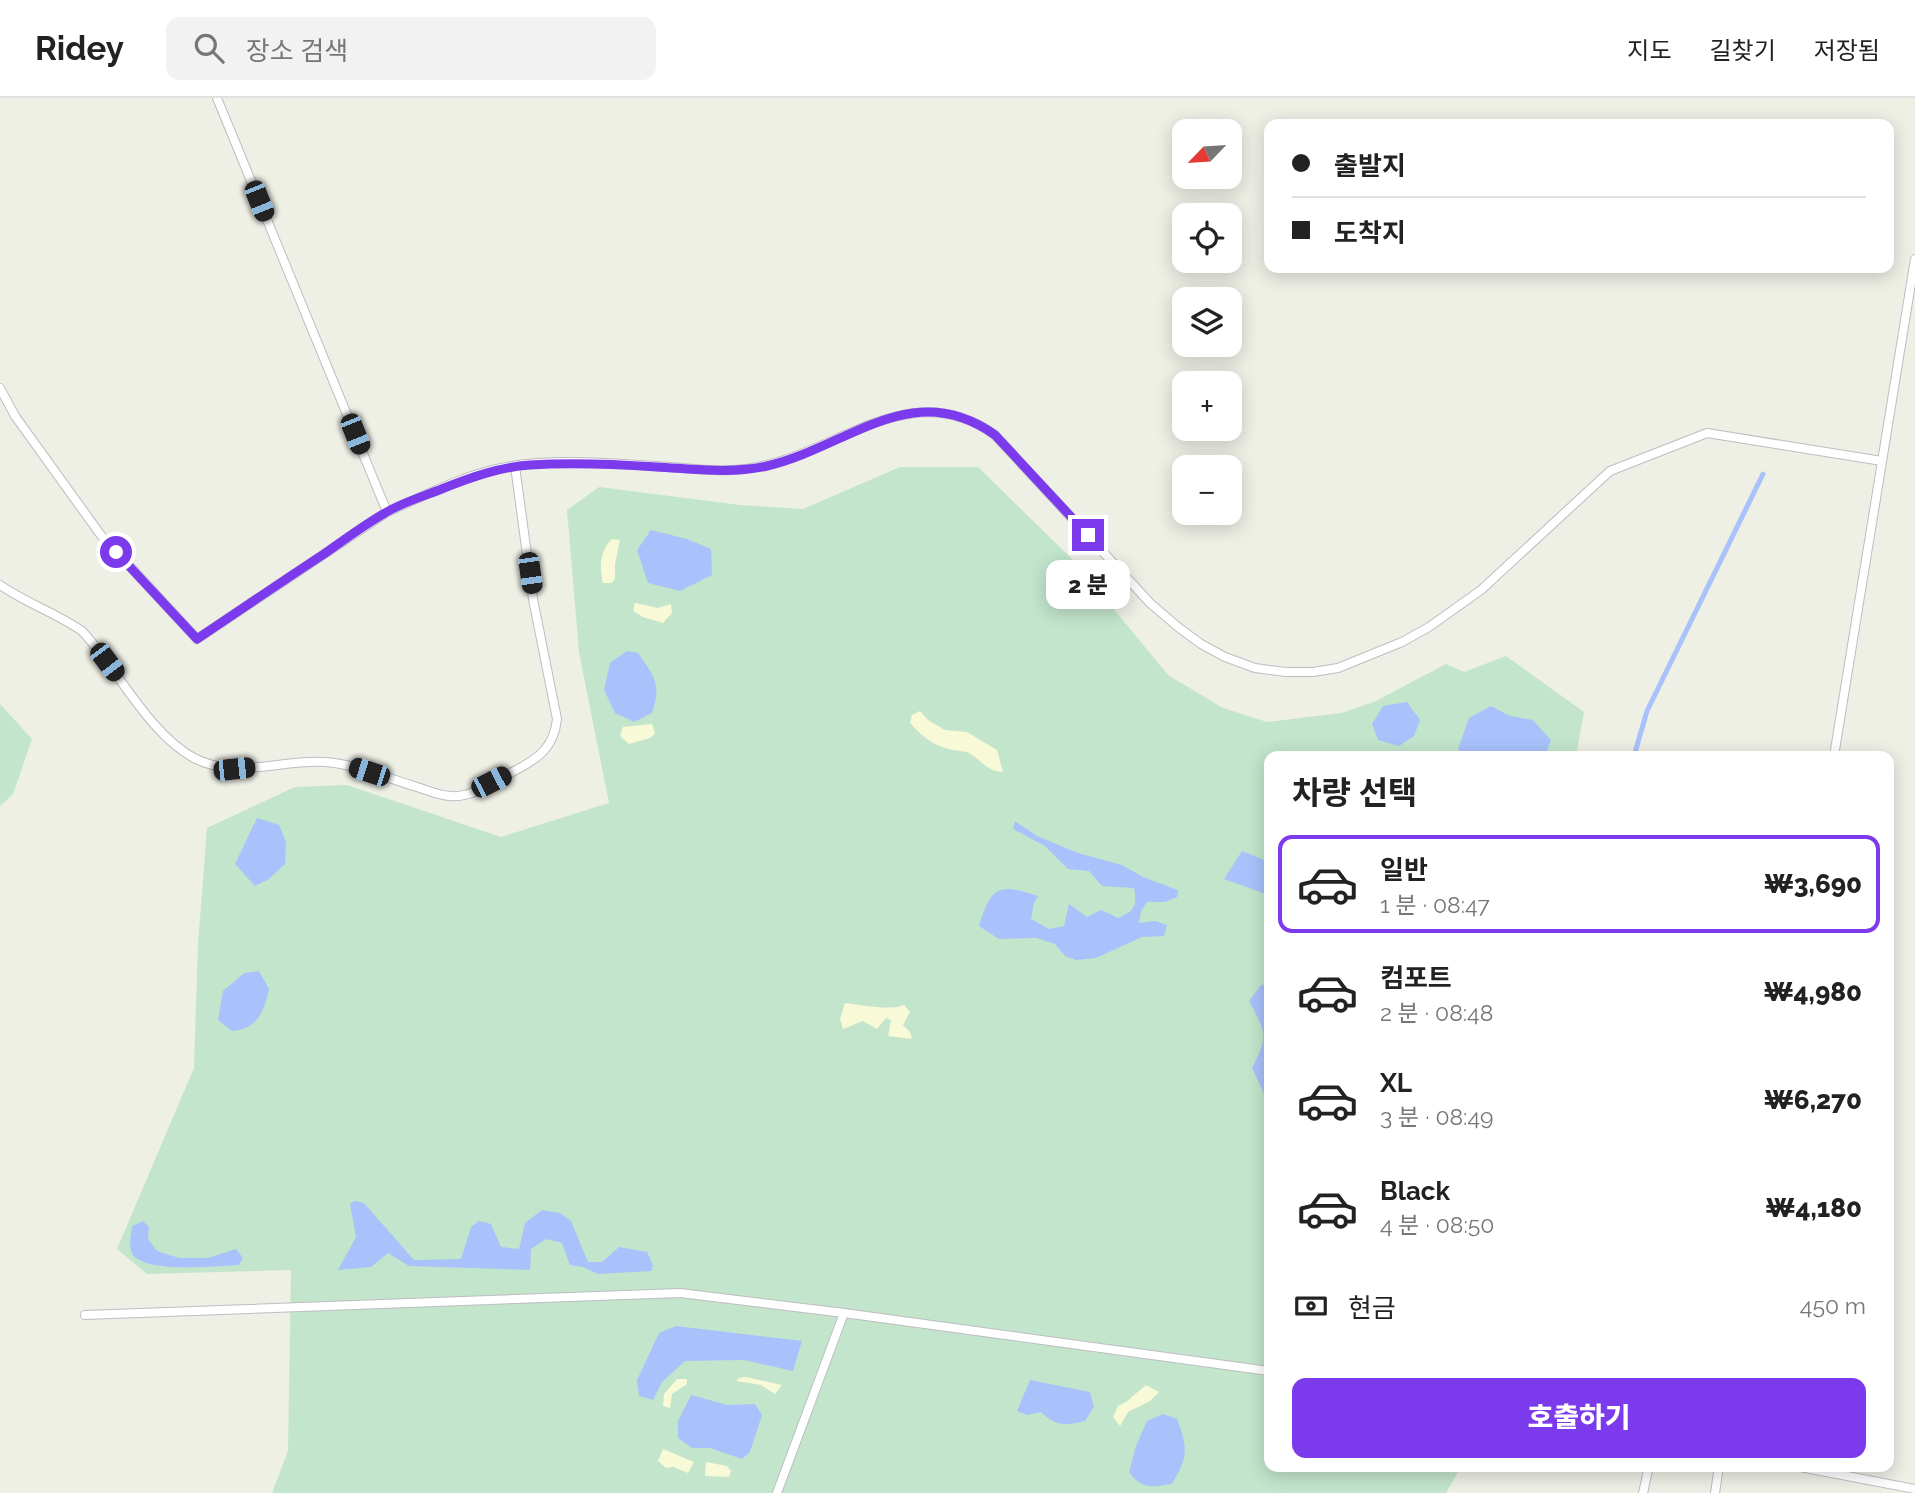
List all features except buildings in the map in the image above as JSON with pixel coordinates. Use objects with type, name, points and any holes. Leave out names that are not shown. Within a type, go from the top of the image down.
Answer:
[{"type":"lane","points":[[217,98],[387,512]]},
{"type":"lane","points":[[1835,751],[1915,259]]},
{"type":"lane","points":[[0,388],[15,416],[100,534],[197,639],[387,512],[460,481],[500,468],[600,463],[722,471],[745,469],[804,455],[883,420],[927,411],[944,412],[980,425],[995,435],[1150,603],[1201,644],[1225,657],[1255,668],[1313,672],[1338,668],[1420,632],[1481,590],[1610,471],[1707,433],[1882,461]]},
{"type":"lane","points":[[0,585],[22,600],[82,631],[159,728],[190,755],[205,764],[234,769],[310,762],[345,764],[442,795],[465,795],[538,757],[550,744],[556,727],[557,719],[533,599],[515,466]]},
{"type":"lane","points":[[85,1315],[680,1293],[1264,1370]]},
{"type":"lane","points":[[777,1493],[844,1313]]},
{"type":"lane","points":[[1643,1493],[1648,1472]]},
{"type":"lane","points":[[1715,1493],[1719,1472]]},
{"type":"lane","points":[[1826,1472],[1915,1489]]},
{"type":"shaded area","points":[[900,467],[978,467],[1073,560],[1168,675],[1223,708],[1267,722],[1341,713],[1374,702],[1446,664],[1464,672],[1506,656],[1584,712],[1577,751],[1264,751],[1264,1472],[1458,1472],[1446,1493],[272,1493],[288,1451],[291,1270],[147,1274],[117,1249],[194,1068],[198,944],[207,828],[295,787],[347,785],[501,837],[609,803],[579,652],[567,510],[599,487],[740,505],[803,509]]},
{"type":"shaded area","points":[[0,704],[32,739],[13,794],[0,806]]},
{"type":"sand","points":[[612,539],[620,540],[615,579],[611,583],[603,583],[602,559],[605,548]]},
{"type":"sand","points":[[635,603],[658,608],[671,604],[672,613],[663,623],[633,611]]},
{"type":"sand","points":[[920,711],[928,720],[945,730],[967,732],[997,750],[1003,772],[989,768],[969,753],[940,746],[919,733],[910,723],[912,715]]},
{"type":"sand","points":[[652,724],[655,733],[650,738],[629,744],[620,736],[623,727]]},
{"type":"sand","points":[[845,1003],[884,1008],[904,1005],[910,1012],[903,1025],[910,1032],[912,1039],[888,1036],[891,1020],[886,1018],[877,1029],[863,1021],[843,1029],[840,1019]]},
{"type":"sand","points":[[746,1377],[782,1385],[775,1394],[761,1385],[736,1381]]},
{"type":"sand","points":[[677,1379],[687,1379],[687,1384],[672,1394],[670,1408],[663,1406],[664,1394]]},
{"type":"sand","points":[[1146,1385],[1159,1392],[1150,1401],[1128,1412],[1120,1426],[1113,1417],[1118,1406]]},
{"type":"sand","points":[[663,1449],[694,1462],[688,1473],[673,1467],[666,1468],[658,1461]]},
{"type":"sand","points":[[706,1462],[727,1466],[731,1471],[729,1477],[705,1476]]},
{"type":"water","points":[[651,530],[687,539],[711,549],[712,575],[680,591],[648,583],[637,550]]},
{"type":"water","points":[[627,651],[638,653],[652,674],[656,687],[652,713],[634,722],[615,713],[604,690],[610,663]]},
{"type":"water","points":[[1407,702],[1420,720],[1414,736],[1399,746],[1378,740],[1372,724],[1383,706]]},
{"type":"water","points":[[1491,706],[1510,716],[1533,720],[1551,740],[1547,751],[1459,751],[1469,718]]},
{"type":"water","points":[[257,818],[279,825],[286,842],[285,864],[269,879],[255,886],[235,864]]},
{"type":"water","points":[[1015,821],[1037,836],[1078,853],[1122,865],[1143,877],[1178,890],[1177,897],[1165,902],[1147,902],[1141,911],[1139,923],[1155,921],[1167,925],[1164,936],[1142,937],[1096,958],[1076,960],[1065,956],[1055,944],[1036,938],[999,939],[979,926],[992,896],[1005,889],[1038,896],[1031,919],[1049,929],[1064,926],[1069,904],[1087,917],[1101,910],[1118,918],[1134,907],[1134,888],[1102,886],[1089,871],[1068,869],[1045,846],[1013,829]]},
{"type":"water","points":[[1242,851],[1264,860],[1264,893],[1224,879]]},
{"type":"water","points":[[259,971],[269,989],[265,1005],[254,1023],[241,1030],[232,1031],[218,1020],[223,991],[244,973]]},
{"type":"water","points":[[1264,985],[1264,1095],[1252,1068],[1261,1048],[1263,1034],[1249,1001]]},
{"type":"water","points":[[354,1201],[364,1203],[414,1260],[461,1259],[471,1227],[479,1221],[491,1224],[501,1247],[519,1249],[525,1223],[542,1210],[560,1213],[571,1221],[588,1262],[602,1262],[619,1247],[647,1252],[653,1265],[651,1271],[598,1274],[570,1265],[562,1243],[546,1239],[531,1249],[530,1270],[409,1266],[388,1253],[371,1267],[338,1270],[356,1237],[350,1204]]},
{"type":"water","points":[[143,1221],[149,1227],[148,1239],[157,1251],[179,1258],[208,1258],[236,1249],[243,1258],[239,1265],[200,1267],[169,1267],[144,1262],[135,1257],[130,1243],[132,1226]]},
{"type":"water","points":[[676,1326],[802,1341],[793,1371],[744,1360],[685,1361],[662,1382],[653,1400],[639,1396],[637,1380],[659,1333]]},
{"type":"water","points":[[1030,1380],[1090,1392],[1094,1407],[1085,1421],[1072,1424],[1056,1422],[1041,1412],[1027,1415],[1017,1411]]},
{"type":"water","points":[[691,1395],[728,1405],[755,1404],[762,1415],[750,1452],[742,1459],[710,1448],[692,1448],[678,1438],[678,1421]]},
{"type":"water","points":[[1163,1414],[1177,1419],[1183,1438],[1184,1459],[1172,1484],[1148,1486],[1138,1482],[1129,1472],[1147,1421]]},
{"type":"waterway","points":[[1635,751],[1647,711],[1763,474]]},
{"type":"route","points":[[116,552],[197,639],[387,512],[460,481],[500,468],[600,463],[722,471],[745,469],[804,455],[883,420],[927,411],[959,416],[995,435],[1088,535]]}]
